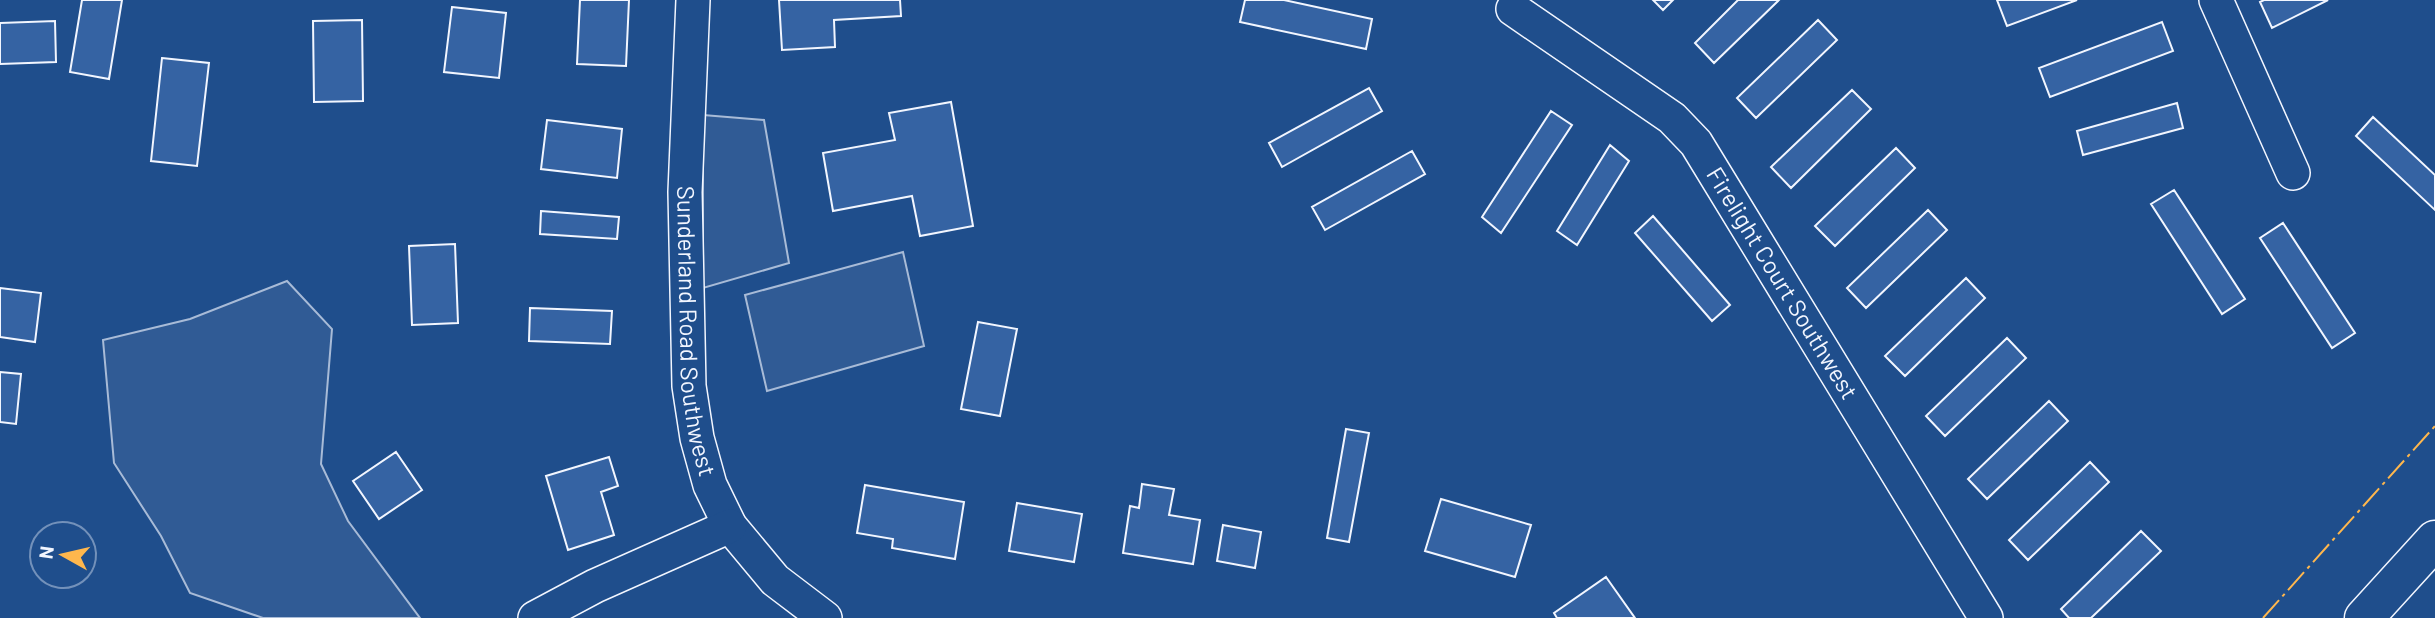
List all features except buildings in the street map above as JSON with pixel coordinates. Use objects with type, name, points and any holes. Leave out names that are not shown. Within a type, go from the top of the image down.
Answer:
[{"type":"highway","points":[[2364,618],[2435,540]]},
{"type":"street","name":"Sunderland Road Southwest","points":[[693,0],[685,192],[689,386],[696,438],[710,485],[730,526],[775,580],[825,618]]},
{"type":"street","points":[[2216,0],[2293,173]]},
{"type":"street","name":"Firelight Court Southwest","points":[[1513,9],[1672,118],[1696,143],[1986,618]]},
{"type":"street","points":[[535,618],[596,586],[730,526]]},
{"type":"shaded area","points":[[703,115],[764,120],[789,263],[703,288]]},
{"type":"shaded area","points":[[903,252],[924,346],[767,391],[745,295]]},
{"type":"shaded area","points":[[287,281],[332,329],[321,464],[348,521],[420,618],[263,618],[190,593],[161,536],[114,463],[103,340],[190,319]]},
{"type":"power","points":[[2263,618],[2435,426]]}]
